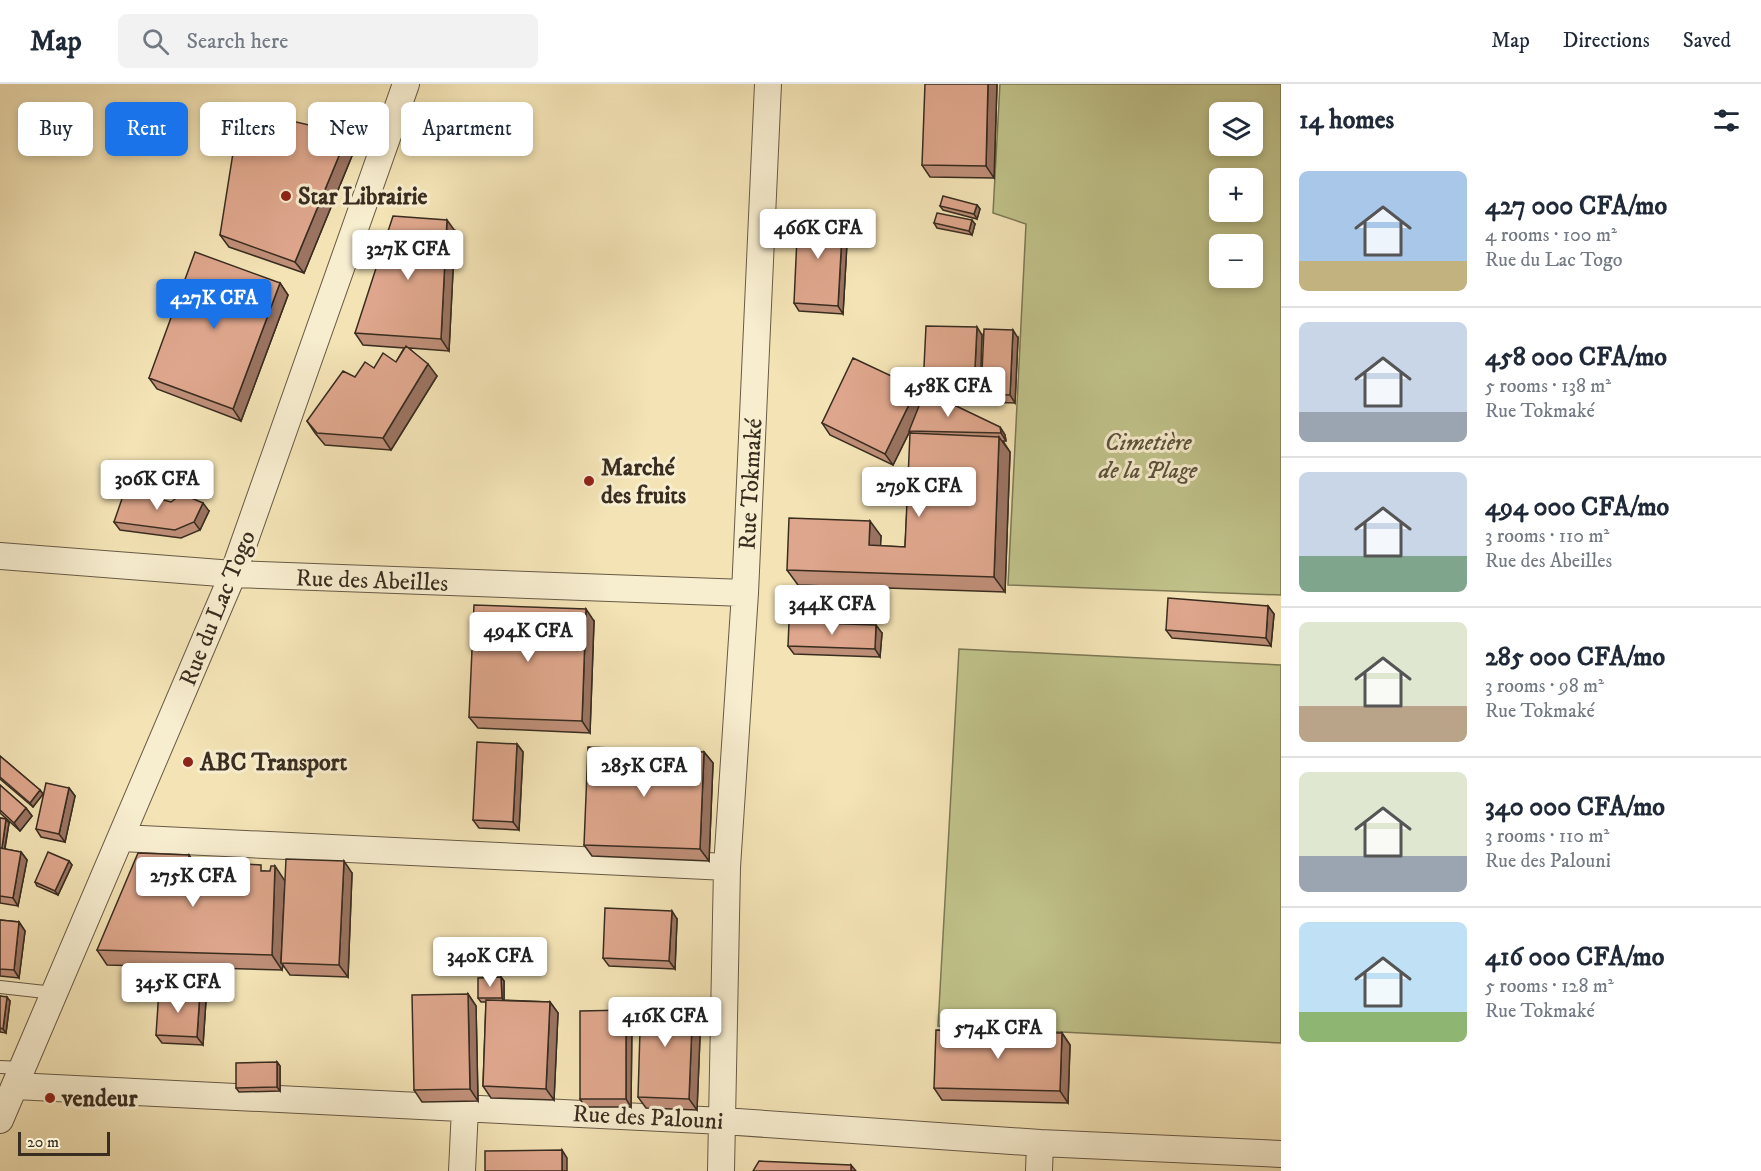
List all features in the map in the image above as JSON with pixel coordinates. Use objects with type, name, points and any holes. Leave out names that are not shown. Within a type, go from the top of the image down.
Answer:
[{"type":"street","name":"Rue du Lac Togo","points":[[0,1120],[12,1074],[54,993],[233,574],[406,84]]},
{"type":"street","name":"Rue Tokmaké","points":[[721,1171],[727,867],[745,593],[768,84]]},
{"type":"street","name":"Rue des Abeilles","points":[[0,556],[233,574],[745,593]]},
{"type":"street","points":[[121,838],[727,867]]},
{"type":"street","name":"Rue des Palouni","points":[[12,1074],[465,1108],[723,1121],[1040,1143],[1281,1154]]},
{"type":"street","points":[[462,1171],[465,1108]]},
{"type":"street","points":[[1039,1171],[1040,1143]]},
{"type":"lane","points":[[0,987],[54,993]]},
{"type":"green space","name":"Cimetière de la Plage","points":[[1000,84],[1281,84],[1281,595],[1008,585],[1026,224],[993,213]]},
{"type":"green space","points":[[959,649],[1281,665],[1281,1043],[938,1026]]},
{"type":"building","points":[[925,84],[988,84],[986,166],[922,165]]},
{"type":"building","name":"Star Librairie","points":[[296,122],[308,125],[308,156],[339,156],[295,262],[220,235],[233,156],[296,156]]},
{"type":"building","points":[[943,196],[977,205],[974,214],[940,206]]},
{"type":"building","points":[[937,213],[972,220],[969,231],[934,223]]},
{"type":"building","points":[[798,215],[843,217],[838,306],[794,303]]},
{"type":"building","points":[[393,216],[447,220],[441,339],[355,333]]},
{"type":"building","points":[[195,252],[280,283],[233,409],[149,378]]},
{"type":"building","points":[[926,326],[977,327],[974,388],[923,387]]},
{"type":"building","points":[[984,329],[1013,330],[1010,395],[981,394]]},
{"type":"building","points":[[406,346],[428,364],[383,438],[317,433],[307,421],[343,371],[355,377],[365,362],[374,368],[383,353],[396,362]]},
{"type":"building","points":[[853,358],[917,388],[885,454],[822,423]]},
{"type":"building","points":[[925,391],[1000,427],[1001,433],[909,431]]},
{"type":"building","points":[[910,433],[999,437],[994,577],[787,570],[789,518],[870,521],[869,545],[905,547]]},
{"type":"building","points":[[125,490],[171,502],[182,494],[203,503],[194,522],[175,530],[114,522]]},
{"type":"building","points":[[799,590],[878,593],[877,609],[799,606]]},
{"type":"building","points":[[1168,598],[1268,606],[1266,638],[1166,630]]},
{"type":"building","points":[[474,605],[586,609],[582,721],[469,717]]},
{"type":"building","points":[[789,622],[876,625],[875,649],[788,646]]},
{"type":"building","points":[[477,742],[517,744],[513,822],[473,820]]},
{"type":"building","points":[[588,747],[704,752],[700,849],[584,845]]},
{"type":"building","points":[[0,756],[40,790],[30,803],[0,777]]},
{"type":"building","points":[[46,783],[69,788],[59,834],[36,829]]},
{"type":"building","points":[[0,785],[26,808],[14,823],[0,810]]},
{"type":"building","points":[[0,818],[6,819],[2,848],[0,848]]},
{"type":"building","points":[[0,848],[21,852],[13,898],[0,896]]},
{"type":"building","points":[[48,852],[69,861],[55,891],[35,882]]},
{"type":"building","points":[[138,853],[189,855],[188,863],[212,863],[212,868],[220,868],[220,864],[239,864],[238,873],[245,873],[246,864],[261,865],[261,871],[270,871],[271,866],[275,866],[272,955],[97,950]]},
{"type":"building","points":[[286,859],[344,861],[339,965],[281,963]]},
{"type":"building","points":[[605,908],[672,911],[669,961],[603,958]]},
{"type":"building","points":[[0,920],[19,922],[14,970],[0,969]]},
{"type":"building","points":[[501,977],[502,998],[478,998],[478,978]]},
{"type":"building","points":[[159,990],[200,992],[197,1037],[156,1035]]},
{"type":"building","points":[[468,994],[470,1089],[414,1090],[412,995]]},
{"type":"building","points":[[0,996],[7,997],[3,1029],[0,1028]]},
{"type":"building","points":[[641,998],[693,1000],[689,1099],[638,1097]]},
{"type":"building","points":[[486,1000],[550,1002],[546,1089],[483,1086]]},
{"type":"building","points":[[626,1010],[626,1099],[580,1099],[580,1011]]},
{"type":"building","points":[[936,1030],[1062,1033],[1060,1091],[934,1088]]},
{"type":"building","points":[[277,1062],[277,1087],[236,1088],[236,1063]]},
{"type":"building","points":[[562,1150],[562,1171],[485,1171],[485,1151]]},
{"type":"building","points":[[759,1161],[851,1165],[851,1171],[753,1171]]},
{"type":"place","name":"Star Librairie","points":[[286,196]]},
{"type":"place","name":"Marché des fruits","points":[[589,481]]},
{"type":"place","name":"ABC Transport","points":[[188,762]]},
{"type":"place","name":"vendeur","points":[[50,1098]]}]
